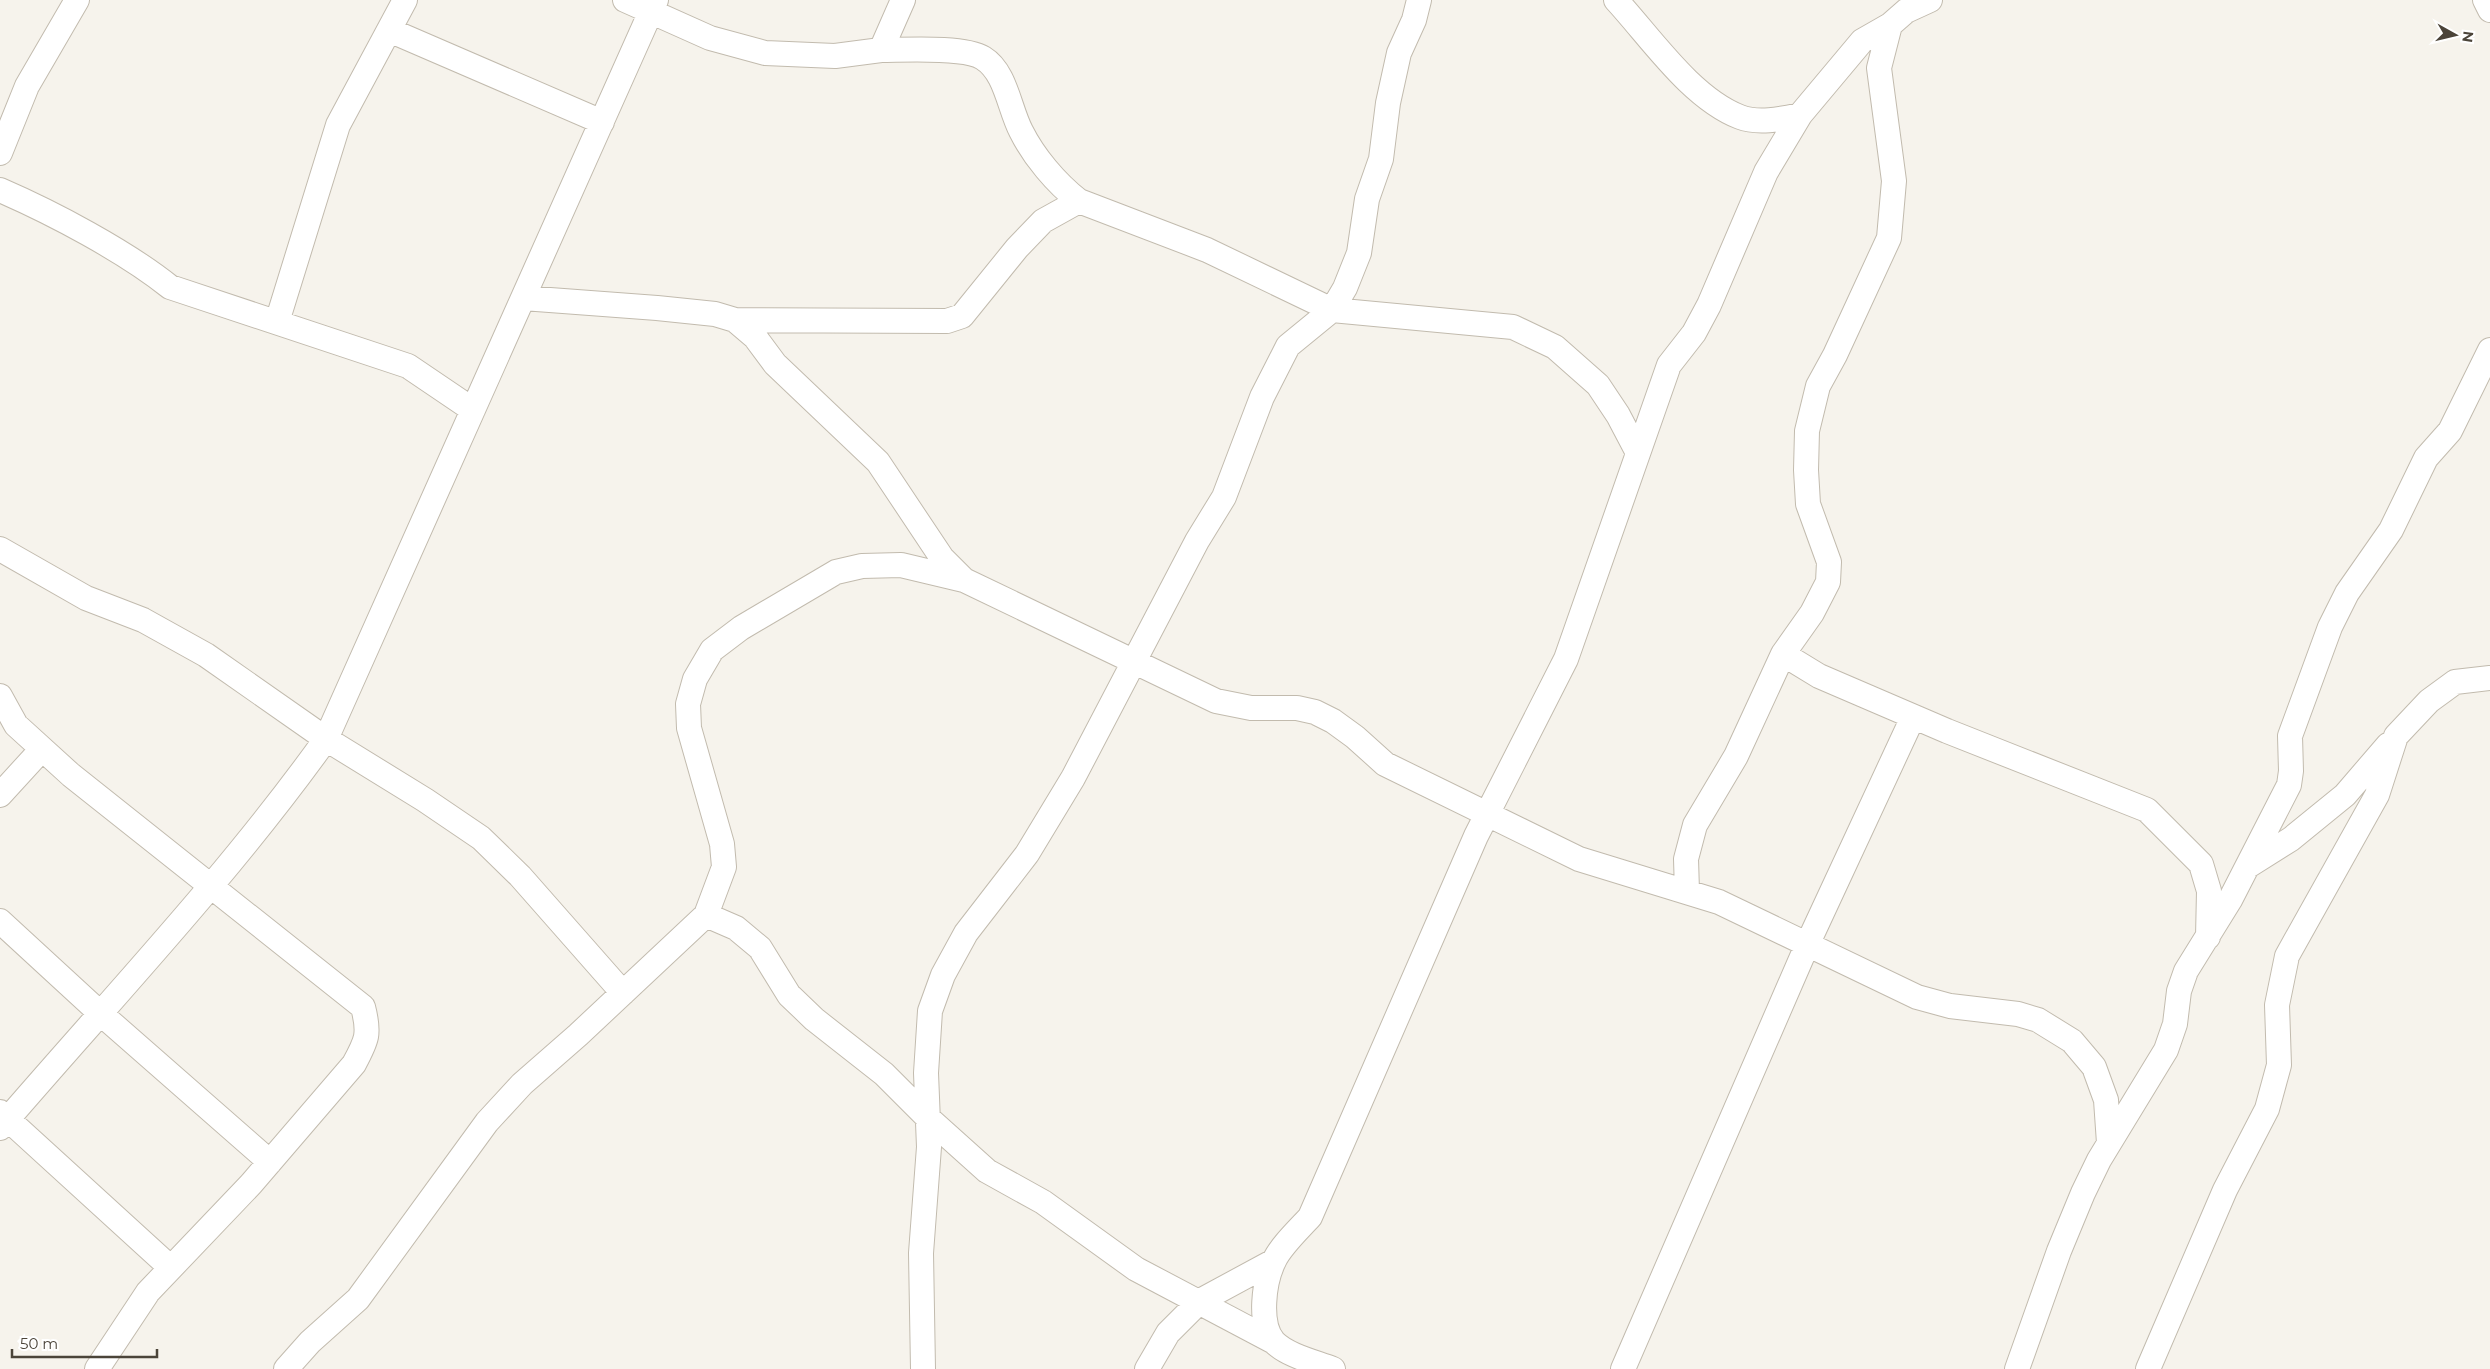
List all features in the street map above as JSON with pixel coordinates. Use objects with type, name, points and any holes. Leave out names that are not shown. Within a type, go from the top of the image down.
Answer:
[{"type":"street","points":[[0,152],[27,86],[77,0]]},
{"type":"street","points":[[277,322],[338,125],[405,0]]},
{"type":"street","points":[[625,0],[654,6],[710,38],[765,53],[835,56],[881,50],[952,51],[982,56],[993,66],[1021,131],[1036,154],[1064,190],[1079,201],[1208,250],[1332,310],[1512,327],[1555,347],[1598,385],[1618,415],[1638,454]]},
{"type":"street","points":[[881,50],[903,0]]},
{"type":"street","points":[[923,1369],[921,1253],[929,1147],[926,1073],[930,1011],[943,975],[966,934],[1027,854],[1073,778],[1197,541],[1224,497],[1262,397],[1288,346],[1332,310],[1345,288],[1359,253],[1366,199],[1381,160],[1388,103],[1400,53],[1414,20],[1419,0]]},
{"type":"street","points":[[1616,0],[1689,82],[1712,103],[1740,117],[1757,120],[1773,120],[1800,115]]},
{"type":"street","points":[[1147,1369],[1168,1333],[1200,1301],[1274,1261],[1310,1217],[1487,814],[1566,659],[1669,365],[1694,333],[1709,305],[1766,172],[1800,115],[1862,41],[1890,26],[1906,11],[1930,0]]},
{"type":"street","points":[[2485,0],[2490,10]]},
{"type":"street","points":[[171,1268],[3,1120],[100,1013],[210,886],[294,784],[326,739],[654,6]]},
{"type":"street","points":[[1687,891],[1686,860],[1695,825],[1736,756],[1783,654],[1812,613],[1828,582],[1829,562],[1808,504],[1806,470],[1807,431],[1818,386],[1835,355],[1889,238],[1894,181],[1879,68],[1890,26]]},
{"type":"street","points":[[389,30],[602,122]]},
{"type":"street","points":[[0,190],[27,202],[97,240],[157,276],[170,287],[408,366],[473,410]]},
{"type":"street","points":[[523,298],[715,314],[735,320],[947,321],[962,316],[1017,248],[1043,221],[1079,201]]},
{"type":"street","points":[[735,320],[755,336],[775,364],[878,462],[942,558],[964,580]]},
{"type":"street","points":[[2017,1369],[2059,1250],[2083,1193],[2109,1143],[2166,1050],[2175,1024],[2179,991],[2186,971],[2208,937],[2248,866],[2289,785],[2291,771],[2289,747],[2292,728],[2330,627],[2348,593],[2391,530],[2426,458],[2450,430],[2490,350]]},
{"type":"street","points":[[0,549],[86,598],[143,620],[206,655],[326,739],[481,838],[520,876],[623,993]]},
{"type":"street","points":[[286,1369],[310,1342],[358,1299],[487,1122],[522,1084],[706,915],[724,867],[723,852],[689,728],[688,704],[695,679],[712,650],[741,628],[836,572],[862,566],[902,565],[964,580],[1216,701],[1251,708],[1297,708],[1315,712],[1340,726],[1385,764],[1579,859],[1719,902],[1808,943],[1917,997],[1950,1006],[2018,1014],[2038,1020],[2072,1041],[2094,1066],[2106,1100],[2109,1143]]},
{"type":"street","points":[[1783,654],[1819,676],[1913,717],[2148,810],[2201,864],[2209,891],[2208,937]]},
{"type":"street","points":[[2248,866],[2291,840],[2345,795],[2429,701],[2455,682],[2490,678]]},
{"type":"street","points":[[0,696],[16,725],[71,776],[363,1007],[368,1026],[365,1044],[354,1064],[270,1162],[148,1292],[97,1369]]},
{"type":"street","points":[[1623,1369],[1808,943],[1913,717]]},
{"type":"street","points":[[2155,1366],[2225,1190],[2267,1108],[2278,1065],[2276,1005],[2287,956],[2377,795],[2396,736]]},
{"type":"street","points":[[0,795],[42,749]]},
{"type":"street","points":[[706,915],[736,928],[760,948],[788,995],[814,1019],[884,1074],[928,1118],[987,1171],[1043,1202],[1136,1268],[1200,1301],[1292,1353],[1333,1369]]},
{"type":"street","points":[[0,921],[100,1013],[270,1162]]},
{"type":"street","points":[[1274,1261],[1264,1302],[1266,1324],[1274,1342]]}]
